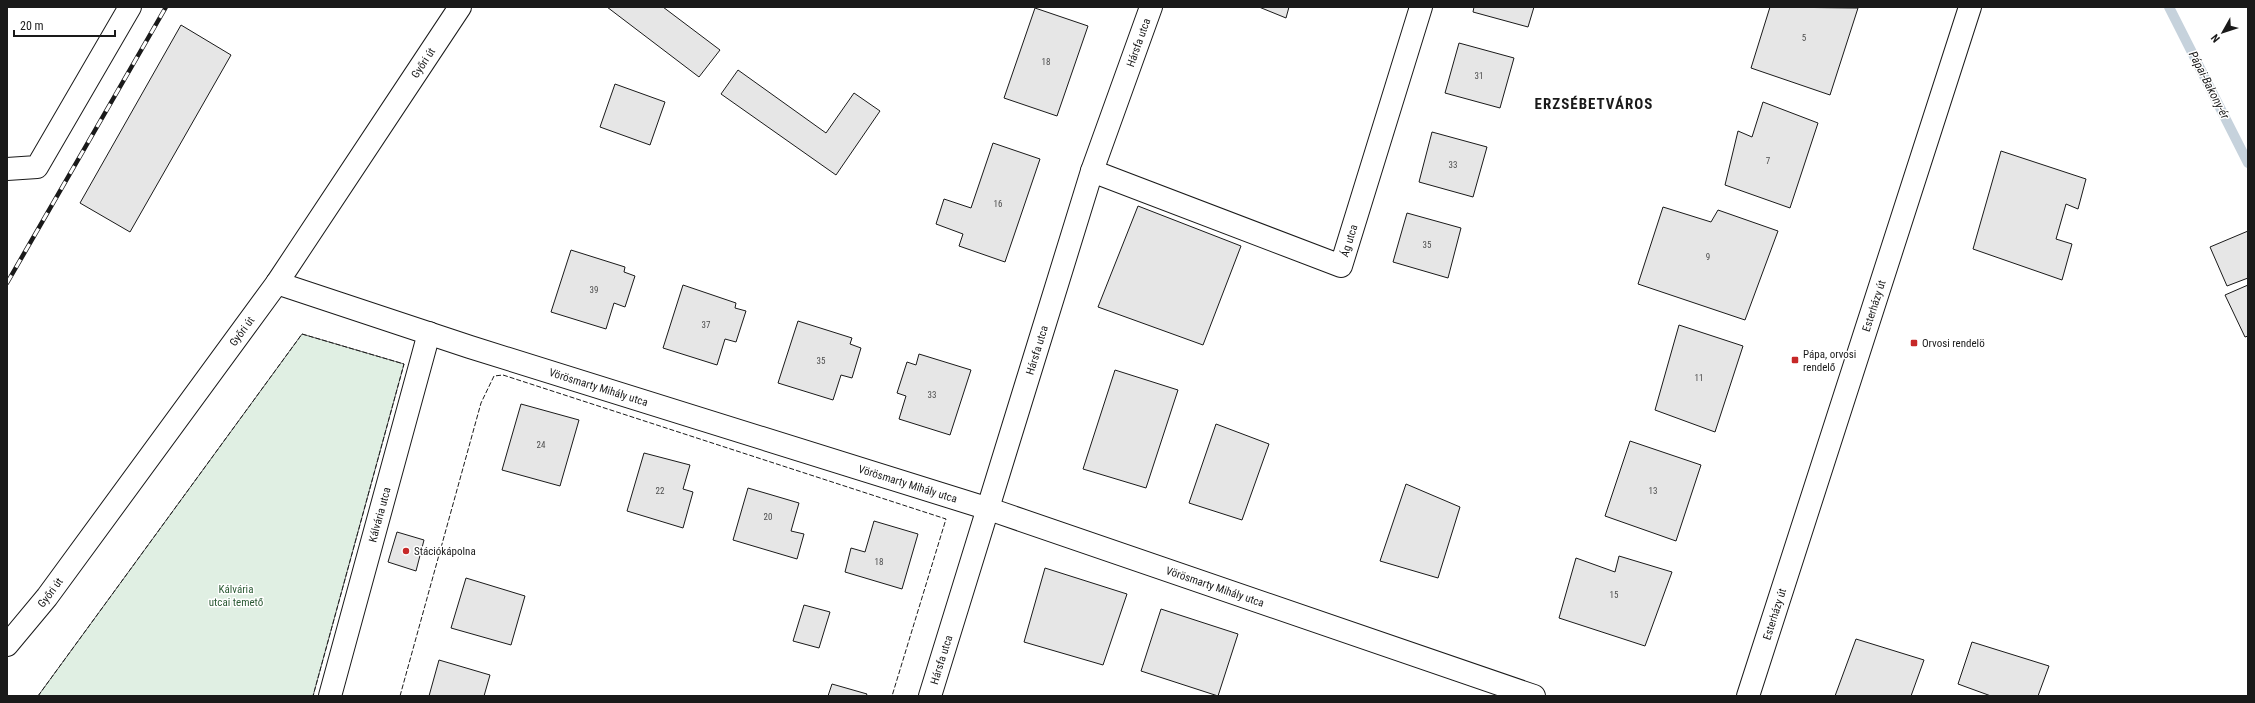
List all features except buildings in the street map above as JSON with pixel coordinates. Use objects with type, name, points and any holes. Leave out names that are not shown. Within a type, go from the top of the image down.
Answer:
[{"type":"street","points":[[7,169],[37,167],[130,7]]},
{"type":"street","name":"Győri út","points":[[7,644],[47,597],[277,283],[460,7]]},
{"type":"street","name":"Hársfa utca","points":[[930,696],[989,509],[1092,171],[1151,7]]},
{"type":"street","name":"Ág utca","points":[[1092,171],[1341,266],[1421,7]]},
{"type":"street","name":"Esterházy út","points":[[1748,696],[1970,7]]},
{"type":"street","name":"Vörösmarty Mihály utca","points":[[277,283],[429,333],[989,509],[1534,696]]},
{"type":"street","name":"Kálvária utca","points":[[330,696],[429,333]]},
{"type":"green space","name":"Kálvária utcai temető","points":[[302,334],[404,364],[313,696],[38,696]]},
{"type":"waterway","name":"Pápai-Bakony-ér","points":[[2169,7],[2248,163]]},
{"type":"railway","points":[[7,283],[166,7]]},
{"type":"fence","points":[[38,696],[302,334],[404,364],[313,696]]},
{"type":"fence","points":[[400,696],[481,403],[494,376],[503,375],[946,519],[892,696]]},
{"type":"place","name":"Orvosi rendelö","points":[[1914,343]]},
{"type":"place","name":"Pápa, orvosi rendelő","points":[[1795,360]]},
{"type":"place","name":"Stációkápolna","points":[[406,551]]},
{"type":"district","name":"ERZSÉBETVÁROS","points":[[1594,104]]}]
